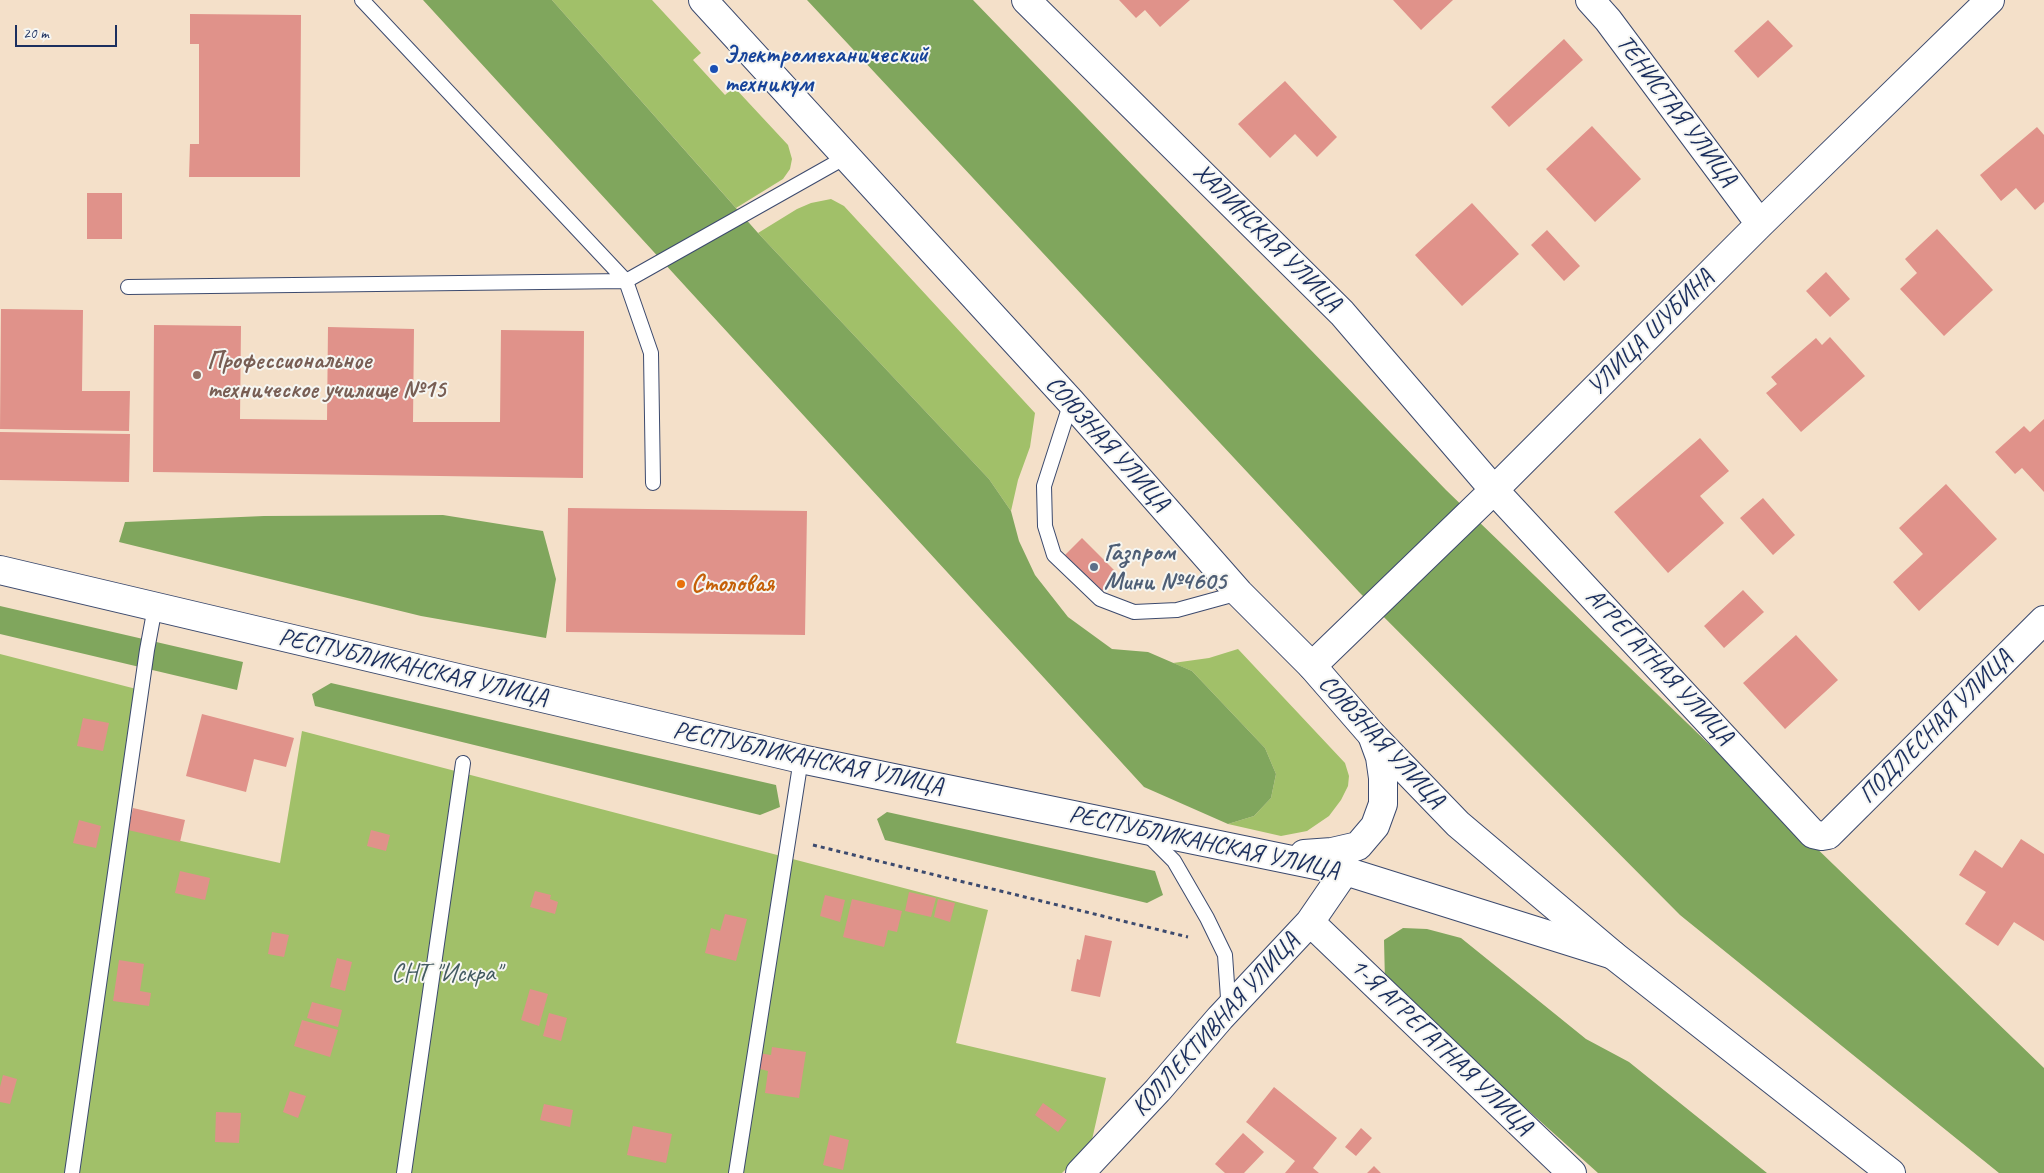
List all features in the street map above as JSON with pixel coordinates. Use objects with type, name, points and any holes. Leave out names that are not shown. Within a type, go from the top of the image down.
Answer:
[{"type":"main road","name":"СОЮЗНАЯ УЛИЦА","points":[[703,0],[1071,402],[1239,593],[1312,666],[1372,735],[1458,824],[1613,955]]},
{"type":"main road","name":"ХАЛИНСКАЯ УЛИЦА","points":[[1026,0],[1342,312],[1494,490]]},
{"type":"main road","name":"ТЕНИСТАЯ УЛИЦА","points":[[1590,0],[1608,20],[1760,224]]},
{"type":"main road","name":"УЛИЦА ШУБИНА","points":[[1312,666],[1494,490],[1760,224],[1990,0]]},
{"type":"main road","name":"АГРЕГАТНАЯ УЛИЦА","points":[[1494,490],[1814,834],[1828,835]]},
{"type":"main road","name":"РЕСПУБЛИКАНСКАЯ УЛИЦА","points":[[0,570],[802,759],[1345,871],[1613,955]]},
{"type":"main road","name":"ПОДЛЕСНАЯ УЛИЦА","points":[[1828,835],[2044,620]]},
{"type":"main road","points":[[1262,854],[1332,852],[1358,846],[1375,826],[1383,804],[1383,778],[1380,757],[1372,735]]},
{"type":"main road","name":"КОЛЛЕКТИВНАЯ УЛИЦА","points":[[1080,1173],[1310,922],[1345,871]]},
{"type":"main road","name":"1-Я АГРЕГАТНАЯ УЛИЦА","points":[[1310,922],[1572,1173]]},
{"type":"main road","points":[[1613,955],[1891,1173]]},
{"type":"lane","points":[[362,0],[626,280],[651,353],[653,483]]},
{"type":"lane","points":[[128,287],[626,280],[846,157]]},
{"type":"lane","points":[[1071,402],[1044,486],[1045,526],[1054,555],[1100,599],[1134,612],[1177,610],[1239,593]]},
{"type":"lane","points":[[72,1173],[147,650],[155,607]]},
{"type":"lane","points":[[736,1173],[802,759]]},
{"type":"lane","points":[[404,1173],[463,763]]},
{"type":"lane","points":[[1143,830],[1174,861],[1198,900],[1225,955],[1228,998],[1220,1018]]},
{"type":"path","points":[[788,839],[1220,944]]},
{"type":"green space","points":[[423,0],[552,0],[758,233],[989,479],[1011,511],[1019,541],[1035,575],[1068,617],[1112,649],[1148,652],[1192,671],[1265,748],[1276,774],[1271,798],[1254,816],[1228,824],[1144,787]]},
{"type":"green space","points":[[552,0],[652,0],[701,53],[693,60],[725,95],[734,87],[788,145],[792,159],[790,169],[783,179],[736,208]]},
{"type":"green space","points":[[807,0],[973,0],[1446,490],[2044,1068],[2044,1173],[1999,1173],[1680,915],[1359,592]]},
{"type":"green space","points":[[831,199],[844,206],[1035,413],[1030,447],[1018,480],[1011,511],[989,479],[758,233],[797,209],[811,203]]},
{"type":"green space","points":[[443,515],[543,531],[556,579],[546,638],[421,616],[119,542],[125,522],[264,516]]},
{"type":"green space","points":[[0,606],[243,662],[237,690],[0,634]]},
{"type":"green space","points":[[1238,649],[1345,763],[1349,776],[1348,786],[1341,800],[1329,816],[1307,831],[1281,836],[1228,824],[1254,816],[1271,798],[1276,774],[1265,748],[1192,671],[1173,663],[1209,658]]},
{"type":"green space","name":"СНТ \"Искра\"","points":[[0,654],[148,692],[127,829],[280,863],[302,731],[988,910],[956,1043],[1106,1078],[1091,1144],[1062,1173],[0,1173]]},
{"type":"green space","points":[[331,683],[776,785],[780,807],[760,815],[315,706],[312,694]]},
{"type":"green space","points":[[887,812],[1155,871],[1163,895],[1147,903],[885,840],[877,819]]},
{"type":"green space","points":[[1403,928],[1427,929],[1461,938],[1586,1039],[1629,1062],[1767,1173],[1598,1173],[1385,982],[1384,940]]},
{"type":"building","points":[[1119,0],[1190,0],[1160,27],[1145,10],[1136,18]]},
{"type":"building","points":[[1393,0],[1453,0],[1421,30]]},
{"type":"building","points":[[190,14],[301,15],[300,177],[189,177],[190,144],[199,144],[199,44],[190,44]]},
{"type":"building","points":[[1768,20],[1793,46],[1758,78],[1734,51]]},
{"type":"building","points":[[1564,39],[1583,60],[1509,127],[1491,107]]},
{"type":"building","points":[[1285,81],[1337,137],[1317,157],[1295,134],[1270,158],[1238,124]]},
{"type":"building","points":[[1592,126],[1641,179],[1595,222],[1546,169]]},
{"type":"building","points":[[2037,127],[2044,135],[2044,202],[2035,210],[2016,188],[2001,201],[1980,175]]},
{"type":"building","points":[[87,193],[122,193],[122,239],[87,239]]},
{"type":"building","points":[[1472,203],[1519,254],[1462,306],[1415,255]]},
{"type":"building","points":[[1937,229],[1993,290],[1944,336],[1900,289],[1917,273],[1905,259]]},
{"type":"building","points":[[1547,230],[1580,266],[1564,281],[1531,245]]},
{"type":"building","points":[[1826,272],[1850,299],[1830,317],[1806,291]]},
{"type":"building","points":[[1,309],[83,310],[82,391],[130,391],[129,431],[0,429]]},
{"type":"building","name":"Профессиональное техническое училище №15","points":[[154,325],[241,326],[240,419],[327,420],[328,327],[414,329],[413,422],[500,422],[501,330],[584,331],[583,478],[153,472]]},
{"type":"building","points":[[1830,337],[1865,376],[1801,432],[1766,393],[1777,384],[1771,377],[1816,338],[1822,345]]},
{"type":"building","points":[[2044,419],[2044,492],[2022,468],[2015,474],[1995,452],[2024,426],[2030,432]]},
{"type":"building","points":[[0,432],[130,434],[129,482],[0,480]]},
{"type":"building","points":[[1700,438],[1729,471],[1700,496],[1724,523],[1668,573],[1614,512]]},
{"type":"building","points":[[1946,484],[1997,539],[1919,611],[1893,582],[1923,554],[1899,528]]},
{"type":"building","points":[[1763,498],[1795,535],[1773,555],[1740,518]]},
{"type":"building","points":[[568,508],[807,511],[805,635],[566,632]]},
{"type":"building","points":[[1082,538],[1118,574],[1102,591],[1065,555]]},
{"type":"building","points":[[1743,590],[1764,612],[1724,648],[1704,626]]},
{"type":"building","points":[[1796,635],[1838,680],[1785,729],[1743,683]]},
{"type":"building","points":[[202,714],[294,738],[286,767],[254,759],[246,792],[186,776]]},
{"type":"building","points":[[83,718],[109,723],[103,751],[77,746]]},
{"type":"building","points":[[133,808],[185,820],[180,842],[128,830]]},
{"type":"building","points":[[79,820],[101,826],[96,848],[73,843]]},
{"type":"building","points":[[371,830],[390,835],[386,851],[367,846]]},
{"type":"building","points":[[2021,839],[2044,854],[2044,941],[2014,922],[1998,946],[1965,924],[1986,892],[1959,875],[1975,850],[2002,868]]},
{"type":"building","points":[[180,871],[210,878],[205,900],[175,893]]},
{"type":"building","points":[[535,891],[551,895],[550,899],[558,902],[555,914],[530,907]]},
{"type":"building","points":[[909,892],[936,898],[931,917],[905,911]]},
{"type":"building","points":[[825,895],[845,900],[840,922],[820,916]]},
{"type":"building","points":[[852,899],[902,911],[897,932],[888,930],[884,947],[843,937]]},
{"type":"building","points":[[938,899],[955,903],[950,922],[934,917]]},
{"type":"building","points":[[725,914],[747,919],[736,961],[705,953],[711,928],[720,931]]},
{"type":"building","points":[[272,932],[289,935],[284,957],[268,954]]},
{"type":"building","points":[[1085,935],[1112,941],[1100,997],[1071,991],[1077,959],[1080,960]]},
{"type":"building","points":[[337,958],[352,962],[345,991],[330,987]]},
{"type":"building","points":[[119,960],[144,964],[140,991],[151,993],[149,1006],[113,1001]]},
{"type":"building","points":[[530,989],[548,994],[539,1026],[521,1020]]},
{"type":"building","points":[[312,1002],[342,1010],[338,1027],[307,1018]]},
{"type":"building","points":[[549,1013],[567,1018],[561,1041],[543,1036]]},
{"type":"building","points":[[302,1020],[338,1030],[330,1057],[294,1046]]},
{"type":"building","points":[[772,1047],[806,1052],[799,1098],[765,1093],[768,1071],[756,1068],[758,1053],[771,1055]]},
{"type":"building","points":[[3,1075],[17,1079],[10,1104],[0,1102],[0,1087]]},
{"type":"building","points":[[1274,1087],[1337,1138],[1313,1168],[1319,1173],[1285,1173],[1295,1161],[1246,1122]]},
{"type":"building","points":[[290,1091],[306,1096],[298,1118],[283,1112]]},
{"type":"building","points":[[1043,1103],[1067,1120],[1058,1132],[1035,1115]]},
{"type":"building","points":[[544,1104],[573,1110],[570,1127],[540,1120]]},
{"type":"building","points":[[216,1112],[241,1113],[239,1143],[215,1142]]},
{"type":"building","points":[[633,1126],[672,1134],[666,1163],[627,1155]]},
{"type":"building","points":[[1361,1128],[1372,1138],[1356,1156],[1345,1147]]},
{"type":"building","points":[[1243,1133],[1264,1152],[1244,1173],[1225,1173],[1215,1164]]},
{"type":"building","points":[[830,1135],[849,1140],[843,1170],[823,1165]]},
{"type":"building","points":[[1374,1166],[1381,1173],[1367,1173]]},
{"type":"place","name":"Электромеханический техникум","points":[[714,69]]},
{"type":"place","name":"Профессиональное техническое училище №15","points":[[197,375]]},
{"type":"place","name":"Газпром Мини №4605","points":[[1094,567]]},
{"type":"place","name":"Столовая","points":[[681,584]]}]
